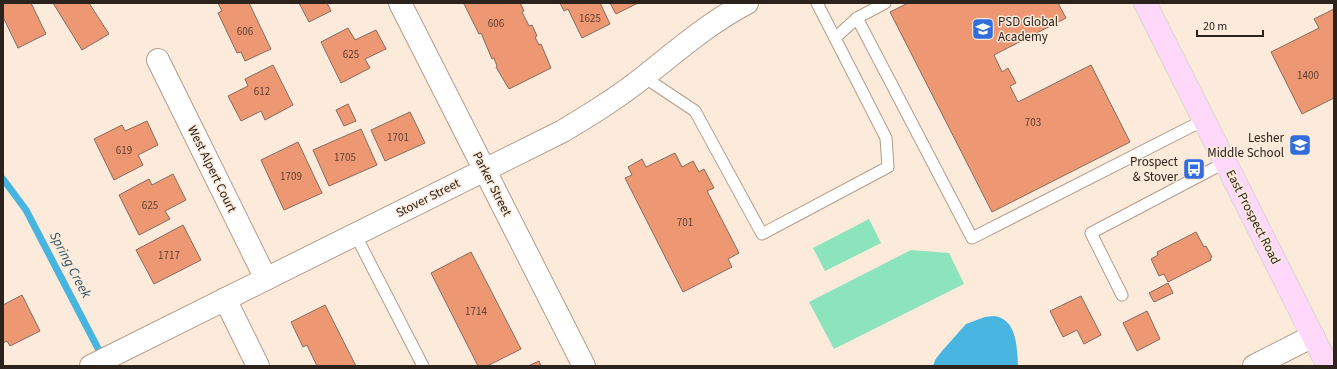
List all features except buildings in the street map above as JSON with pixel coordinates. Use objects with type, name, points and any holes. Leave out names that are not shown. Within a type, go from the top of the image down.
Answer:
[{"type":"main road","name":"East Prospect Road","points":[[1146,3],[1328,366]]},
{"type":"street","name":"Parker Street","points":[[400,3],[584,366]]},
{"type":"street","name":"Stover Street","points":[[91,366],[563,131],[602,107],[644,77],[702,30],[748,3]]},
{"type":"street","name":"West Alpert Court","points":[[158,60],[266,279]]},
{"type":"street","points":[[225,300],[258,366]]},
{"type":"street","points":[[1254,366],[1313,336]]},
{"type":"lane","points":[[644,77],[695,111],[762,234],[888,167],[886,138],[817,3]]},
{"type":"lane","points":[[835,38],[857,18],[885,3]]},
{"type":"lane","points":[[857,18],[972,238],[1204,120]]},
{"type":"lane","points":[[1122,295],[1091,234],[1226,162]]},
{"type":"lane","points":[[355,234],[423,366]]},
{"type":"green space","points":[[869,219],[881,243],[825,271],[813,248]]},
{"type":"green space","points":[[911,250],[949,253],[964,284],[834,349],[809,302]]},
{"type":"water","points":[[994,316],[1002,318],[1011,328],[1016,343],[1018,366],[933,366],[935,360],[942,351],[966,324],[985,317]]},
{"type":"waterway","name":"Spring Creek","points":[[3,179],[26,210],[103,358]]},
{"type":"place","name":"PSD Global Academy","points":[[983,29]]},
{"type":"place","name":"Lesher Middle School","points":[[1300,145]]},
{"type":"place","name":"Prospect & Stover","points":[[1194,169]]}]
